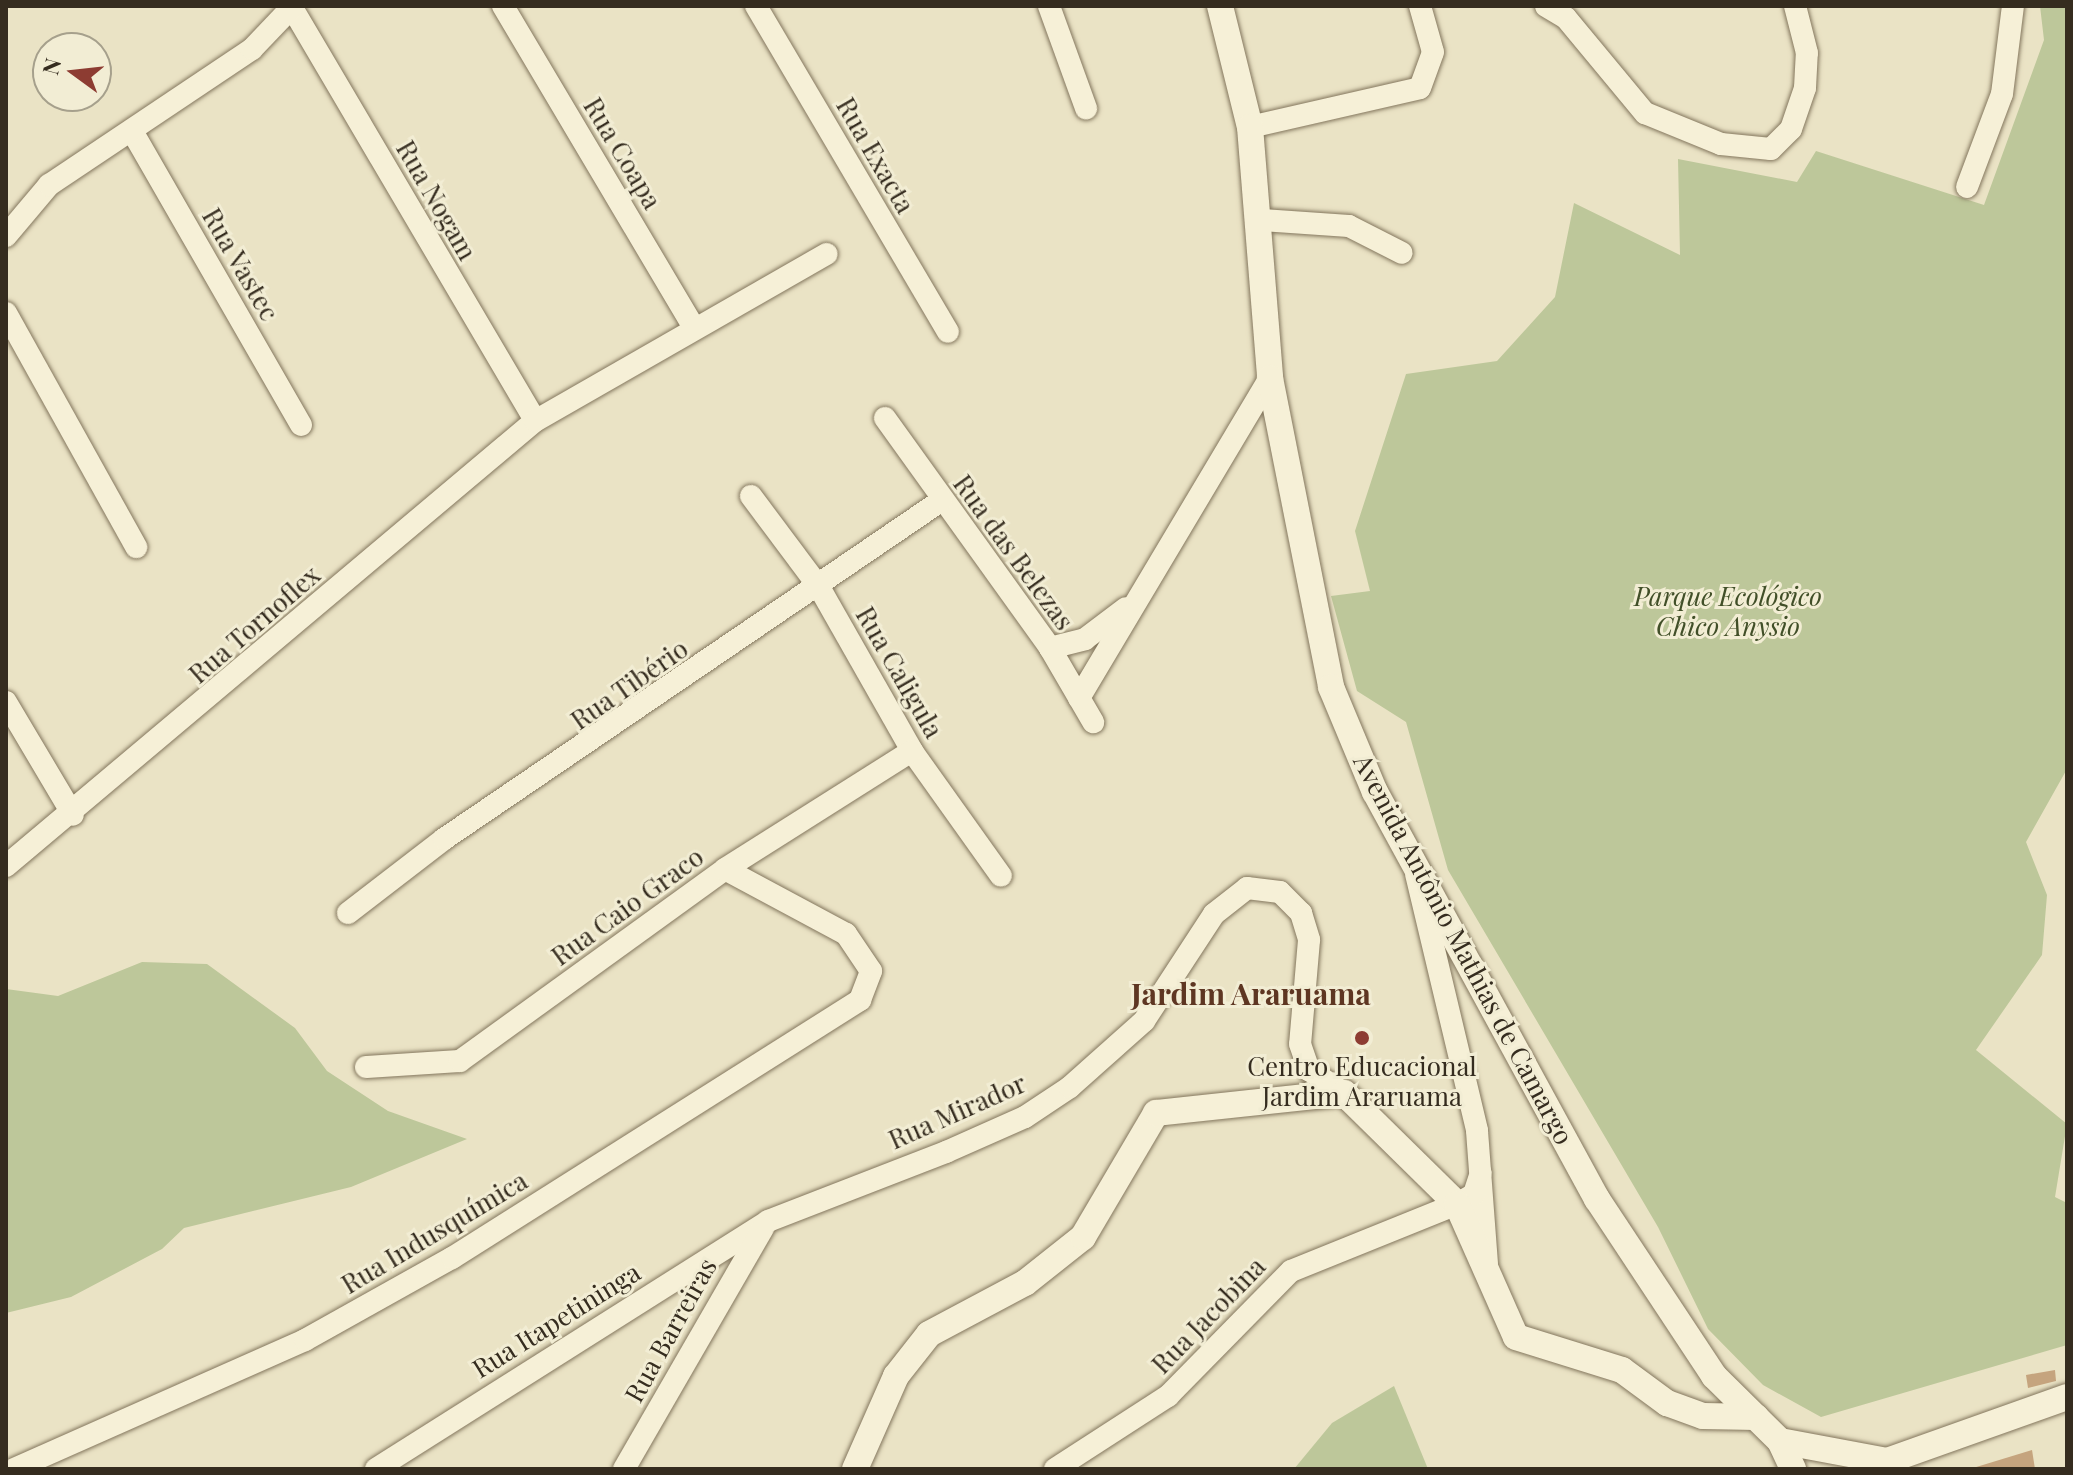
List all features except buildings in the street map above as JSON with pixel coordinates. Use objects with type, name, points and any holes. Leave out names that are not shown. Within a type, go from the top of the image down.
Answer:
[{"type":"street","points":[[6,236],[49,185],[252,49],[292,6]]},
{"type":"street","name":"Rua Nogam","points":[[292,6],[535,421]]},
{"type":"street","name":"Rua Coapa","points":[[503,6],[694,328]]},
{"type":"street","name":"Rua Exacta","points":[[756,6],[948,332]]},
{"type":"street","points":[[1049,6],[1086,108]]},
{"type":"street","name":"Avenida Antônio Mathias de Camargo","points":[[1220,6],[1250,127],[1262,220],[1270,378],[1331,687],[1413,859],[1597,1199],[1714,1376],[1780,1441]]},
{"type":"street","points":[[1250,127],[1420,88],[1433,52],[1420,6]]},
{"type":"street","points":[[1546,6],[1566,18],[1645,113],[1721,144],[1780,144],[1805,88],[1807,53],[1795,6]]},
{"type":"street","points":[[1967,187],[2002,94],[2013,6]]},
{"type":"street","name":"Rua Vastec","points":[[132,131],[301,425]]},
{"type":"street","points":[[1262,220],[1349,226],[1402,253]]},
{"type":"street","points":[[535,421],[827,254]]},
{"type":"street","points":[[6,313],[136,547]]},
{"type":"street","points":[[1079,698],[1130,604],[1270,378]]},
{"type":"street","name":"Rua das Belezas","points":[[885,418],[1050,648],[1093,722]]},
{"type":"street","name":"Rua Tornoflex","points":[[6,866],[73,815],[535,421]]},
{"type":"street","name":"Rua Caligula","points":[[751,496],[819,587],[912,751],[1001,876]]},
{"type":"street","name":"Rua Tibério","points":[[348,913],[444,839],[819,587],[942,500]]},
{"type":"street","points":[[1050,648],[1085,639],[1130,604]]},
{"type":"street","points":[[6,702],[73,815]]},
{"type":"street","name":"Rua Caio Graco","points":[[366,1067],[460,1061],[725,869],[912,751]]},
{"type":"street","points":[[1413,859],[1481,1173],[1487,1265]]},
{"type":"street","name":"Rua Indusquímica","points":[[14,1469],[305,1340],[452,1258],[860,1000],[871,971],[846,934],[725,869]]},
{"type":"street","name":"Rua Mirador","points":[[768,1221],[959,1146],[1070,1087],[1144,1021],[1214,914],[1247,888],[1280,892],[1301,913],[1309,940],[1300,1044],[1309,1070],[1344,1093]]},
{"type":"street","points":[[855,1469],[896,1376],[929,1334],[1025,1283],[1083,1237],[1156,1113],[1344,1093],[1457,1204],[1487,1265],[1516,1337],[1622,1370],[1667,1403],[1703,1416],[1756,1417]]},
{"type":"street","points":[[1457,1204],[1474,1194],[1481,1173]]},
{"type":"street","name":"Rua Jacobina","points":[[1055,1469],[1168,1396],[1291,1271],[1457,1204]]},
{"type":"street","name":"Rua Barreiras","points":[[624,1469],[768,1221]]},
{"type":"street","name":"Rua Itapetininga","points":[[376,1469],[768,1221]]},
{"type":"street","points":[[1780,1441],[1836,1461],[1880,1465],[2067,1397]]},
{"type":"street","points":[[1780,1441],[1793,1469]]},
{"type":"street","points":[[639,1444],[643,1469]]},
{"type":"green space","name":"Parque Ecológico Chico Anysio","points":[[2040,6],[2067,6],[2067,769],[2026,842],[2047,895],[2042,955],[1976,1050],[2067,1124],[2055,1197],[2067,1203],[2067,1345],[1821,1417],[1763,1385],[1708,1329],[1658,1227],[1448,870],[1406,722],[1357,691],[1331,596],[1370,591],[1355,531],[1406,374],[1497,361],[1555,297],[1574,203],[1680,255],[1678,159],[1797,182],[1816,151],[1984,205],[2044,40]]},
{"type":"green space","points":[[142,962],[207,964],[295,1028],[327,1071],[388,1111],[467,1139],[351,1187],[184,1228],[162,1249],[71,1297],[6,1313],[6,989],[58,996]]},
{"type":"green space","points":[[1394,1386],[1428,1469],[1294,1469],[1332,1423]]},
{"type":"place","name":"Centro Educacional Jardim Araruama","points":[[1362,1038]]},
{"type":"district","name":"Jardim Araruama","points":[[1251,993]]}]
